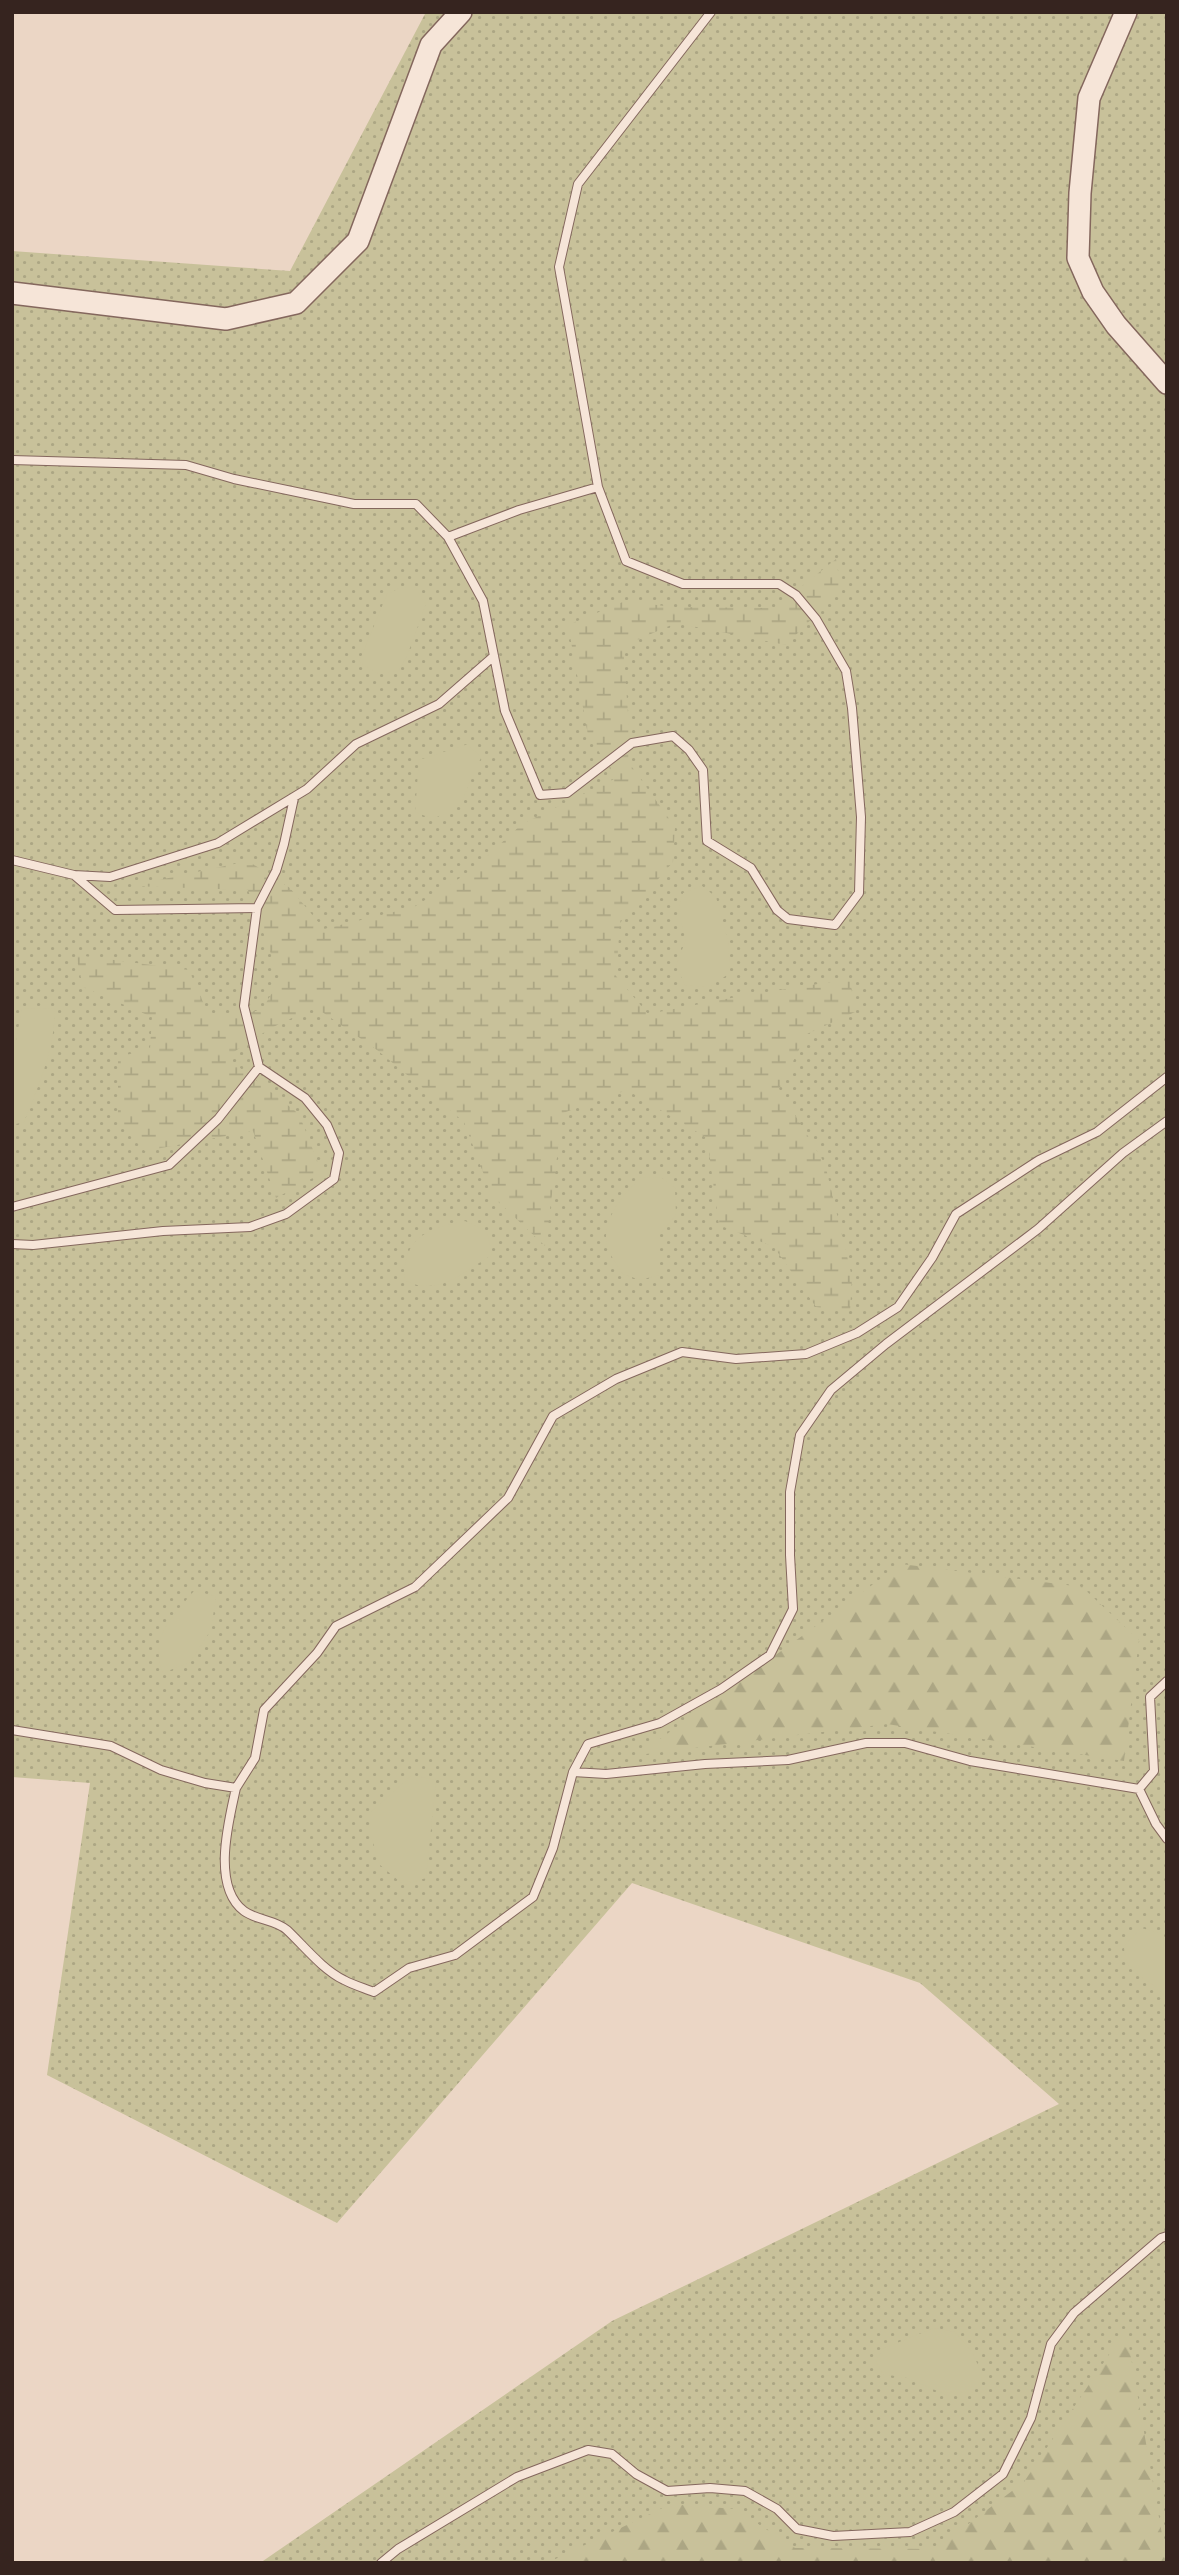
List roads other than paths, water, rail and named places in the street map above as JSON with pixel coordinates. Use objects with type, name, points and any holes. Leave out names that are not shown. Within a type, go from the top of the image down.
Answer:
[{"type":"street","points":[[12,293],[226,319],[296,303],[358,241],[431,45],[461,12]]},
{"type":"street","points":[[1126,12],[1089,98],[1080,193],[1078,258],[1093,292],[1108,314],[1167,383]]},
{"type":"lane","points":[[12,460],[186,465],[234,479],[354,504],[416,504],[448,537],[483,601],[505,711],[540,795],[567,793],[632,743],[673,736],[689,750],[703,770],[707,841],[751,868],[777,909],[788,919],[835,925],[859,893],[861,817],[852,708],[846,671],[816,619],[796,595],[779,584],[683,584],[626,562],[598,487],[559,267],[578,184],[711,12]]},
{"type":"lane","points":[[448,537],[519,510],[598,487]]},
{"type":"lane","points":[[12,860],[74,875],[110,877],[218,843],[307,789],[356,744],[439,704],[494,656]]},
{"type":"lane","points":[[12,1244],[33,1245],[163,1231],[250,1227],[286,1214],[334,1179],[339,1153],[327,1125],[305,1098],[259,1067],[244,1006],[257,908],[276,872],[293,798]]},
{"type":"lane","points":[[74,875],[115,909],[257,908]]},
{"type":"lane","points":[[12,1207],[169,1165],[218,1119],[259,1067]]},
{"type":"lane","points":[[1167,1077],[1097,1132],[1039,1160],[956,1214],[932,1258],[898,1307],[857,1334],[806,1354],[736,1359],[682,1352],[617,1379],[553,1416],[508,1498],[415,1587],[336,1626],[317,1653],[264,1710],[255,1758],[236,1788],[226,1835],[225,1869],[232,1896],[243,1911],[284,1927],[342,1979],[374,1992],[408,1968],[455,1955],[533,1897],[553,1847],[573,1772],[588,1744],[660,1723],[721,1689],[770,1655],[793,1609],[790,1492],[800,1435],[831,1390],[886,1344],[1038,1228],[1122,1153],[1167,1121]]},
{"type":"lane","points":[[1139,1789],[1154,1771],[1150,1697],[1167,1681]]},
{"type":"lane","points":[[12,1730],[111,1745],[161,1770],[205,1783],[236,1788]]},
{"type":"lane","points":[[573,1772],[606,1774],[705,1764],[788,1760],[866,1743],[905,1743],[970,1762],[1139,1789]]},
{"type":"lane","points":[[1139,1789],[1156,1824],[1167,1839]]},
{"type":"lane","points":[[381,2563],[398,2549],[517,2477],[588,2450],[612,2454],[636,2474],[667,2491],[710,2488],[745,2491],[777,2508],[797,2529],[833,2536],[910,2532],[954,2512],[1003,2474],[1031,2418],[1051,2344],[1074,2313],[1161,2238],[1167,2236]]}]
